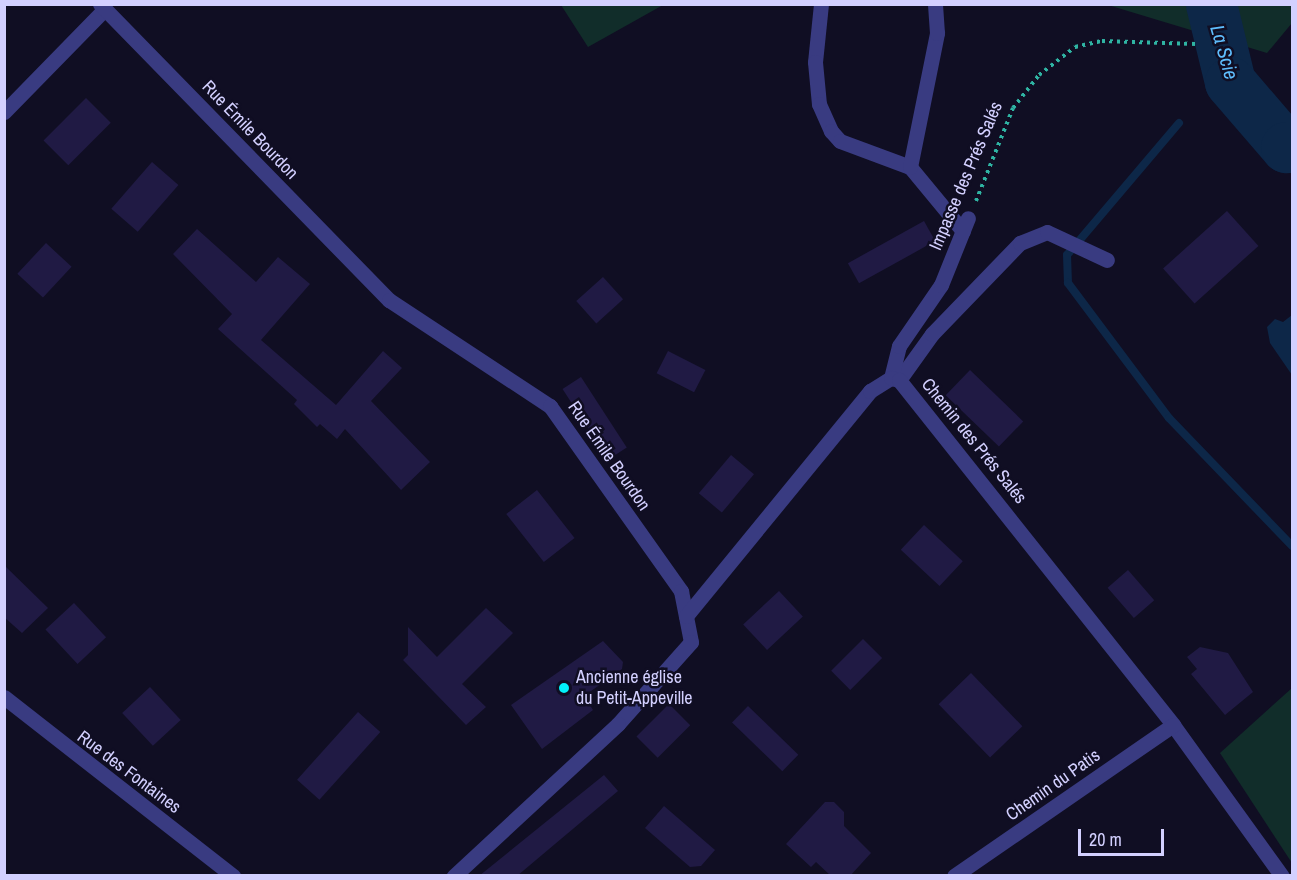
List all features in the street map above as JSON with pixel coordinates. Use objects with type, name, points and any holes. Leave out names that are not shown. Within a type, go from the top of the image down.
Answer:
[{"type":"street","points":[[821,4],[815,62],[819,104],[831,131],[840,141],[910,167],[966,225]]},
{"type":"street","points":[[910,167],[937,33],[935,4]]},
{"type":"street","points":[[4,112],[102,7]]},
{"type":"street","name":"Rue Émile Bourdon","points":[[102,7],[389,300],[550,406],[681,591],[691,642],[618,724],[454,876]]},
{"type":"street","name":"Impasse des Prés Salés","points":[[895,379],[900,346],[941,285],[966,225]]},
{"type":"street","points":[[686,616],[870,392],[895,379],[932,334],[1020,243],[1047,232],[1107,260]]},
{"type":"street","name":"Chemin des Prés Salés","points":[[895,379],[1173,725],[1282,876]]},
{"type":"street","name":"Rue des Fontaines","points":[[4,697],[233,876]]},
{"type":"street","name":"Chemin du Patis","points":[[954,876],[1173,725]]},
{"type":"path","name":"Impasse des Prés Salés","points":[[966,225],[1013,108],[1057,61],[1075,47],[1102,41],[1196,44]]},
{"type":"green space","points":[[561,5],[663,5],[588,47]]},
{"type":"green space","points":[[1108,5],[1292,5],[1292,23],[1267,53]]},
{"type":"green space","points":[[1292,688],[1292,863],[1220,753]]},
{"type":"water","points":[[1292,315],[1292,375],[1270,343],[1267,327],[1275,319],[1283,322]]},
{"type":"building","points":[[86,98],[111,123],[68,165],[44,140]]},
{"type":"building","points":[[152,162],[178,185],[138,232],[111,209]]},
{"type":"building","points":[[1227,211],[1258,246],[1195,303],[1163,269]]},
{"type":"building","points":[[924,221],[935,241],[859,283],[848,263]]},
{"type":"building","points":[[197,229],[256,282],[278,257],[310,284],[261,340],[336,405],[383,351],[402,368],[371,401],[430,462],[401,490],[345,429],[337,439],[320,424],[317,427],[294,404],[297,400],[218,329],[232,314],[173,254]]},
{"type":"building","points":[[46,243],[72,267],[43,298],[17,274]]},
{"type":"building","points":[[603,277],[623,299],[596,323],[576,301]]},
{"type":"building","points":[[668,351],[705,370],[694,392],[657,373]]},
{"type":"building","points":[[970,370],[1023,421],[999,447],[946,395]]},
{"type":"building","points":[[581,377],[627,447],[608,459],[563,389]]},
{"type":"building","points":[[731,455],[754,474],[722,513],[699,493]]},
{"type":"building","points":[[537,490],[575,538],[544,562],[506,514]]},
{"type":"building","points":[[924,525],[963,561],[940,586],[901,550]]},
{"type":"building","points":[[4,565],[48,608],[22,633],[4,617]]},
{"type":"building","points":[[1128,570],[1154,600],[1134,618],[1108,588]]},
{"type":"building","points":[[779,591],[803,617],[767,650],[743,624]]},
{"type":"building","points":[[74,603],[106,637],[78,664],[45,630]]},
{"type":"building","points":[[486,608],[513,633],[462,684],[486,707],[466,725],[403,660],[408,655],[408,627],[437,657]]},
{"type":"building","points":[[863,639],[882,658],[850,690],[831,671]]},
{"type":"building","name":"Ancienne église du Petit-Appeville","points":[[603,641],[623,662],[622,669],[584,696],[593,710],[542,749],[511,705]]},
{"type":"building","points":[[1200,647],[1228,653],[1253,692],[1225,715],[1191,674],[1197,669],[1187,657]]},
{"type":"building","points":[[971,673],[1022,726],[990,757],[939,704]]},
{"type":"building","points":[[150,687],[181,720],[153,746],[122,713]]},
{"type":"building","points":[[669,704],[690,725],[658,758],[636,737]]},
{"type":"building","points":[[748,706],[798,755],[782,771],[732,723]]},
{"type":"building","points":[[358,712],[380,732],[319,800],[297,780]]},
{"type":"building","points":[[604,775],[618,791],[517,876],[479,876]]},
{"type":"building","points":[[825,802],[834,802],[844,812],[844,826],[871,853],[850,876],[831,876],[816,862],[811,867],[786,844]]},
{"type":"building","points":[[664,806],[715,850],[701,866],[690,867],[645,828]]},
{"type":"waterway","name":"La Scie","points":[[1211,4],[1230,82],[1286,147],[1292,147]]},
{"type":"waterway","points":[[1179,123],[1067,255],[1068,283],[1169,418],[1292,546]]},
{"type":"place","name":"Ancienne église du Petit-Appeville","points":[[564,688]]}]
